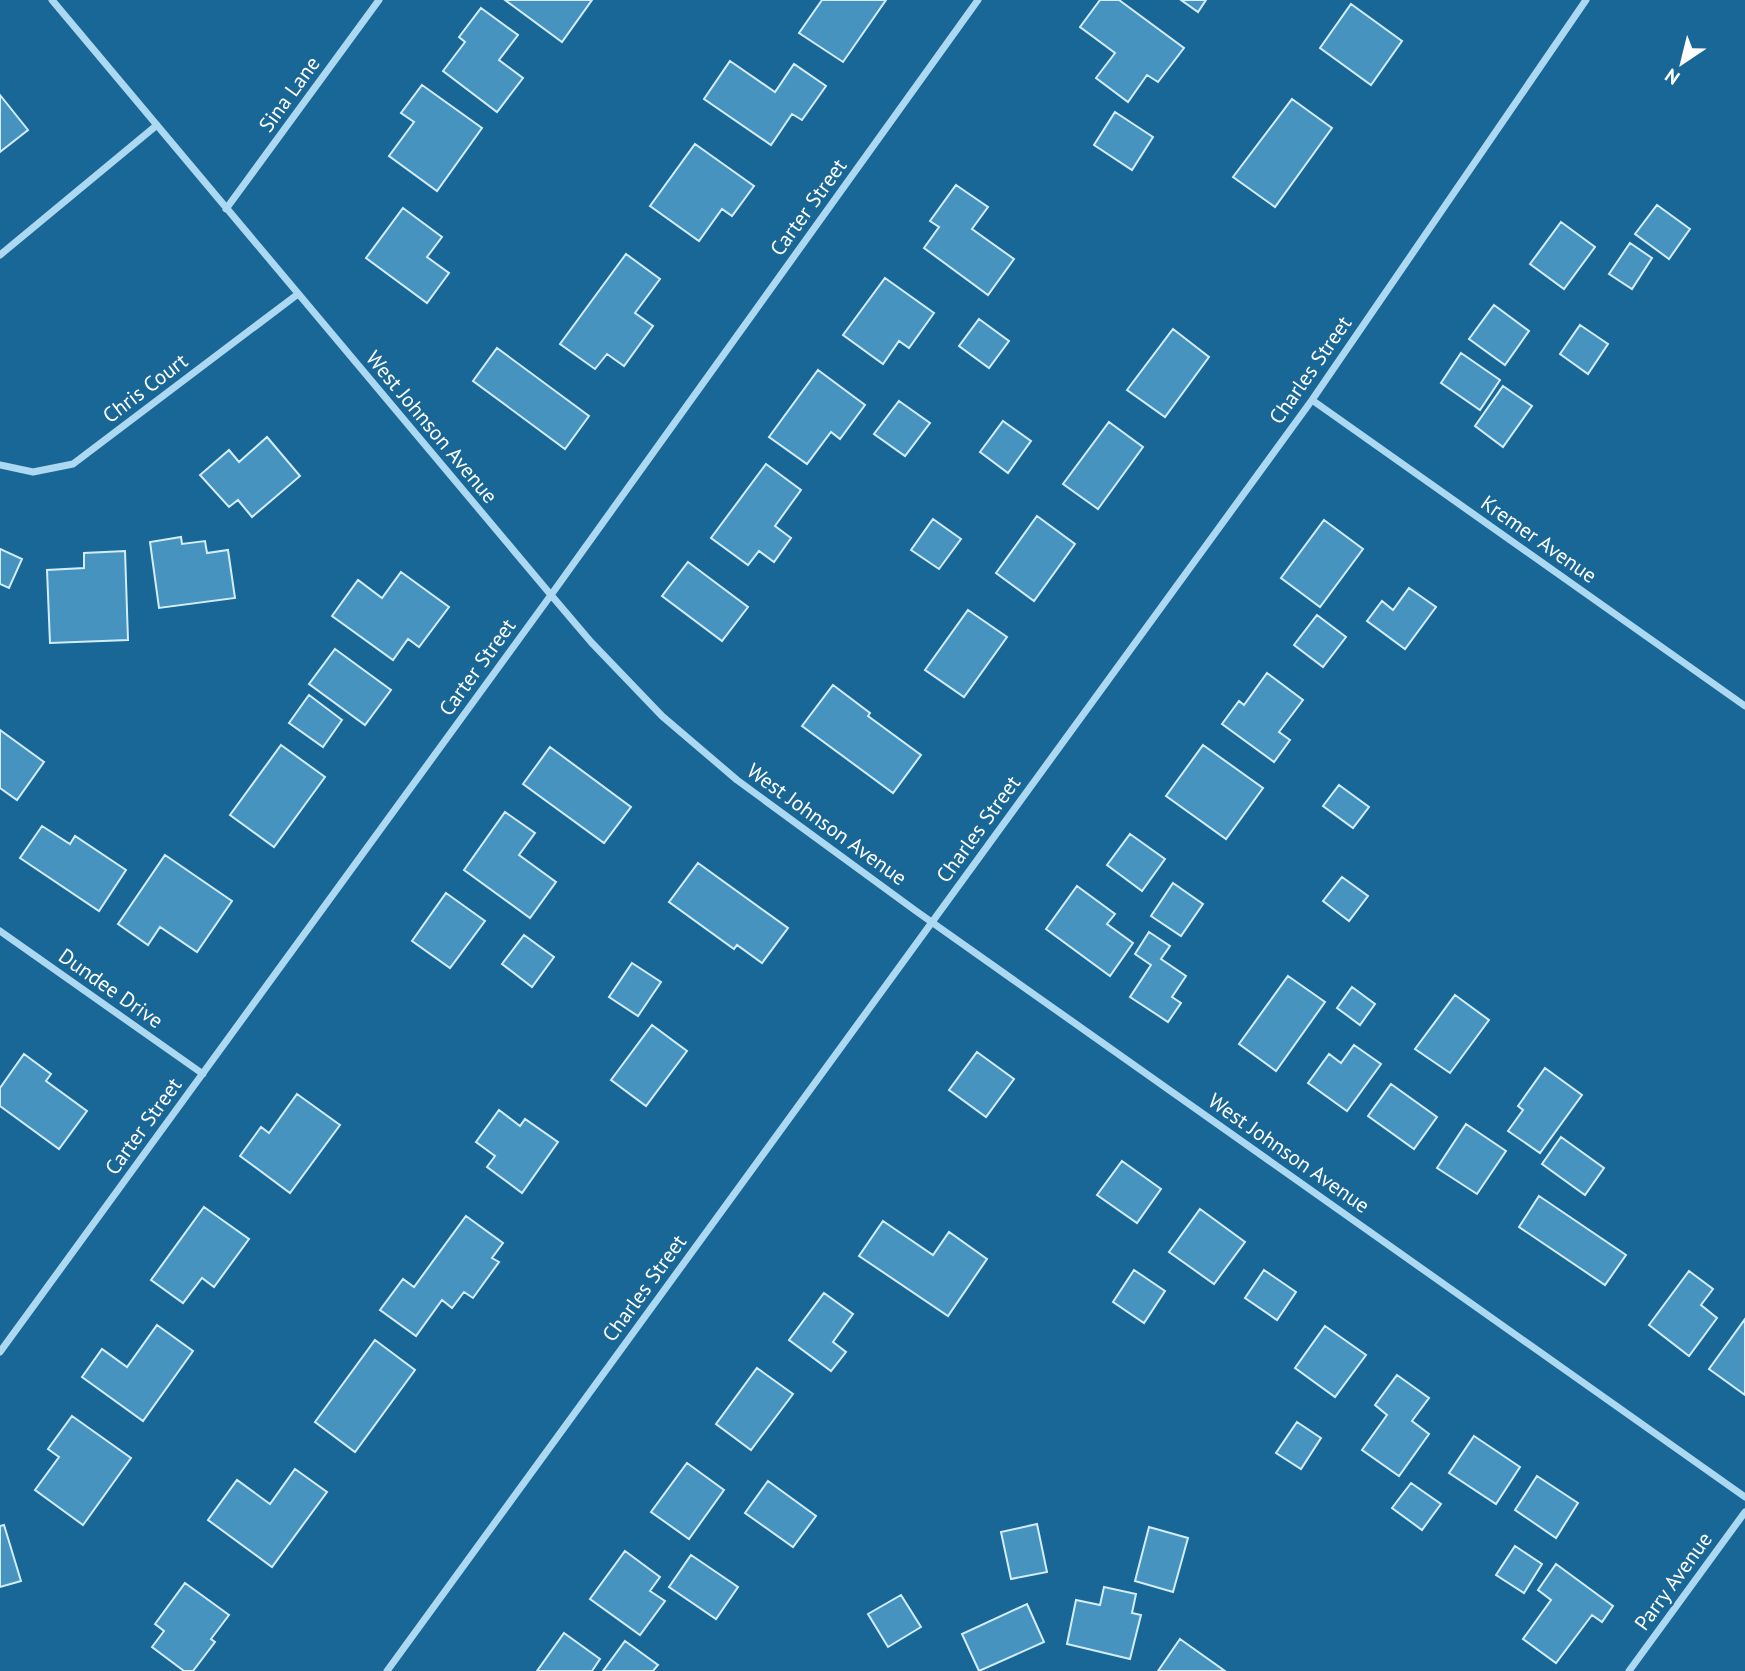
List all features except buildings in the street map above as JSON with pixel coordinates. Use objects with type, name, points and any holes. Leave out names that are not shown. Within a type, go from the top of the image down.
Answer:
[{"type":"street","name":"West Johnson Avenue","points":[[52,0],[591,642],[662,716],[737,780],[932,922],[1745,1497]]},
{"type":"street","name":"Sina Lane","points":[[226,209],[379,0]]},
{"type":"street","name":"Carter Street","points":[[0,1352],[551,595],[978,0]]},
{"type":"street","name":"Charles Street","points":[[387,1671],[1312,400],[1586,0]]},
{"type":"street","points":[[0,255],[157,125]]},
{"type":"street","name":"Chris Court","points":[[0,465],[33,472],[73,464],[298,294]]},
{"type":"street","name":"Kremer Avenue","points":[[1312,400],[1745,706]]},
{"type":"street","name":"Dundee Drive","points":[[0,931],[203,1073]]},
{"type":"street","name":"Parry Avenue","points":[[1629,1671],[1745,1512]]}]
